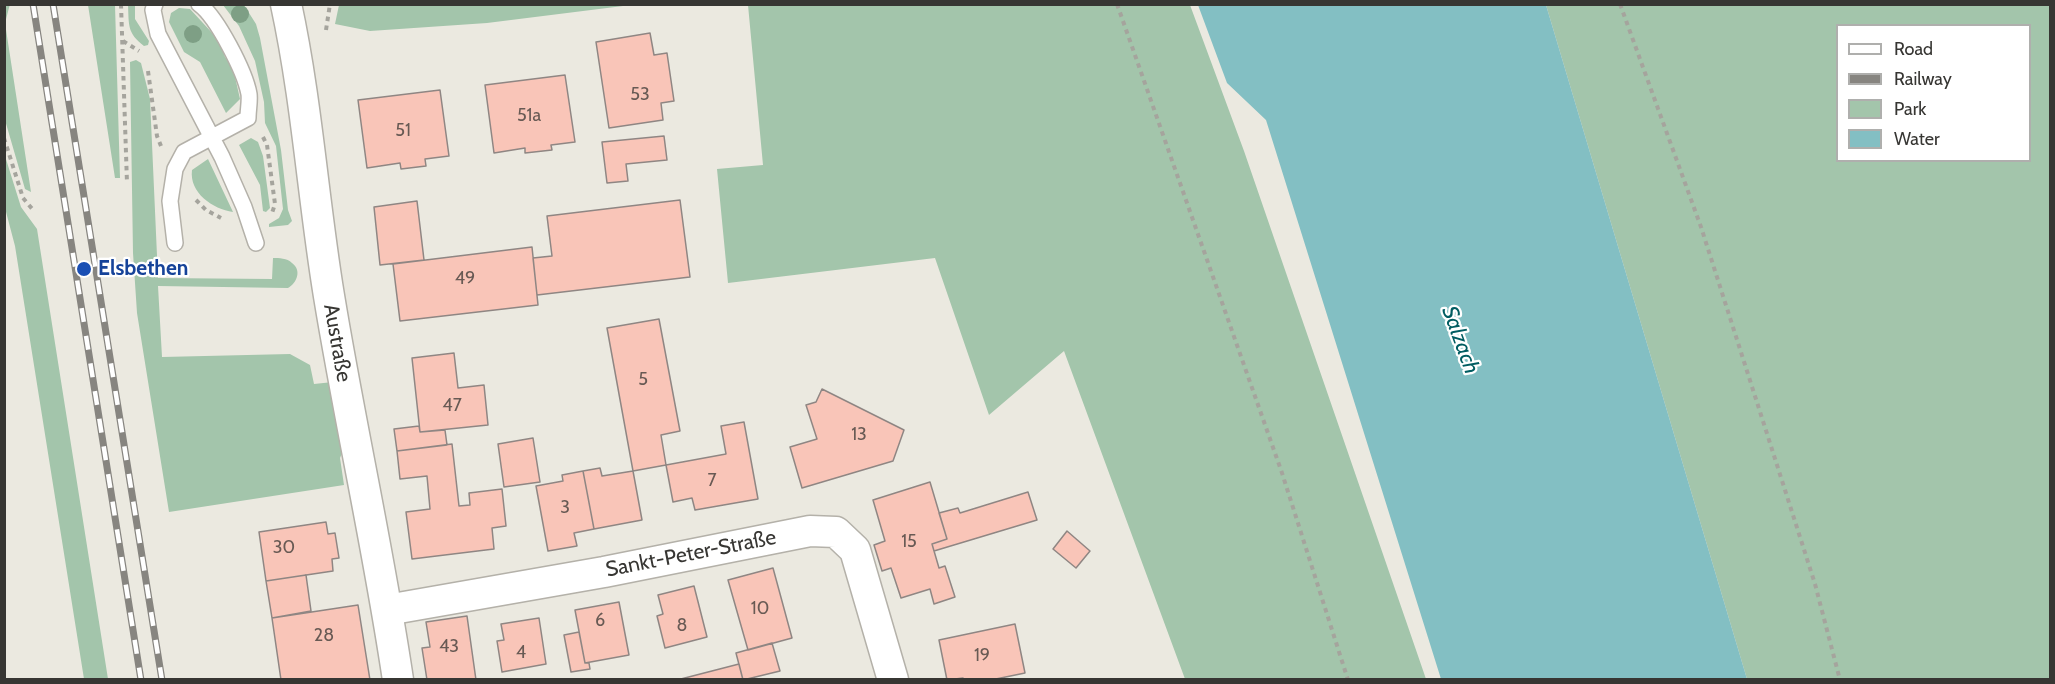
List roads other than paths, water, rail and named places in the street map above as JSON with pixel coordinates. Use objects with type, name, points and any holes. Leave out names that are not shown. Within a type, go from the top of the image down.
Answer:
[{"type":"street","name":"Austraße","points":[[286,4],[297,53],[328,290],[341,370],[387,610],[398,680]]},
{"type":"street","name":"Sankt-Peter-Straße","points":[[387,610],[604,572],[810,531],[836,532],[855,550],[893,680]]},
{"type":"lane","points":[[155,4],[153,10],[158,34],[212,137],[249,220],[256,243]]},
{"type":"lane","points":[[175,243],[170,201],[175,170],[184,152],[248,117],[249,95],[243,77],[214,19],[199,4]]},
{"type":"water","name":"Salzach","points":[[1198,5],[1546,5],[1747,679],[1441,679],[1266,120],[1227,83]]},
{"type":"railway","points":[[33,4],[141,680]]},
{"type":"railway","points":[[53,4],[162,680]]},
{"type":"place","name":"Elsbethen","points":[[84,269]]}]
